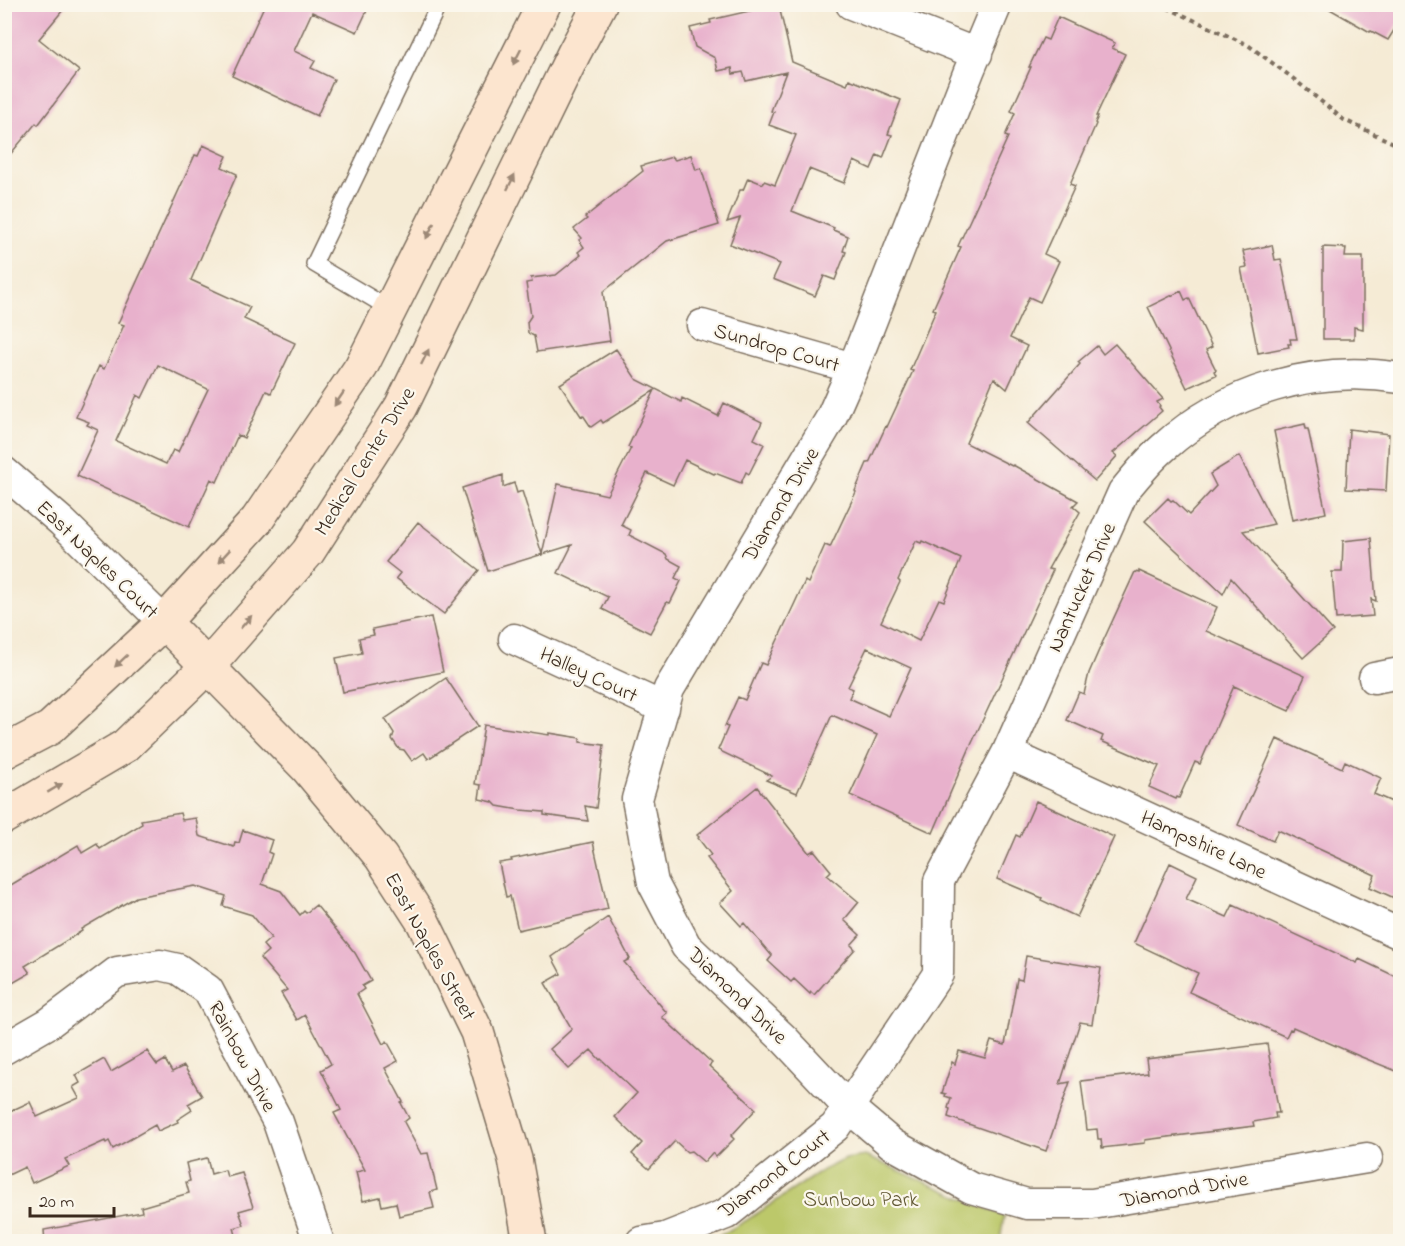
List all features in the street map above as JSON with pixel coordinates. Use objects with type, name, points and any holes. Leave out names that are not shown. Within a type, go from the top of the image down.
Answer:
[{"type":"main road","points":[[4,753],[50,728],[164,622],[257,520],[361,367],[544,4]]},
{"type":"main road","name":"Medical Center Drive","points":[[4,818],[125,746],[208,666],[308,552],[401,407],[600,4]]},
{"type":"main road","name":"East Naples Street","points":[[164,622],[307,768],[381,857],[423,922],[477,1032],[515,1159],[530,1242]]},
{"type":"street","points":[[850,4],[976,54]]},
{"type":"street","name":"Diamond Drive","points":[[997,4],[853,369],[831,418],[669,689],[638,799],[653,883],[686,946],[785,1041],[848,1107],[892,1144],[971,1188],[1027,1204],[1092,1204],[1367,1158]]},
{"type":"street","name":"Sundrop Court","points":[[702,325],[853,369]]},
{"type":"street","name":"Nantucket Drive","points":[[938,974],[939,881],[1006,753],[1123,492],[1162,448],[1209,413],[1238,398],[1300,379],[1365,374],[1401,378]]},
{"type":"street","name":"East Naples Court","points":[[4,472],[62,522],[164,622]]},
{"type":"street","name":"Halley Court","points":[[514,639],[664,708]]},
{"type":"street","name":"Hampshire Lane","points":[[1006,753],[1401,934]]},
{"type":"street","name":"Rainbow Drive","points":[[4,1049],[49,1023],[117,972],[160,965],[178,969],[208,990],[279,1122],[319,1242]]},
{"type":"street","name":"Diamond Court","points":[[641,1242],[665,1238],[726,1214],[835,1127],[938,974]]},
{"type":"lane","points":[[390,309],[314,264],[439,4]]},
{"type":"path","points":[[1159,4],[1248,45],[1344,120],[1401,146]]},
{"type":"green space","name":"Sunbow Park","points":[[865,1156],[1004,1216],[1000,1241],[709,1242],[823,1170],[845,1159]]},
{"type":"building","points":[[4,4],[68,4],[39,39],[79,71],[38,125],[36,123],[4,162]]},
{"type":"building","points":[[265,4],[370,4],[357,32],[312,12],[294,51],[315,61],[311,68],[334,79],[317,116],[232,76]]},
{"type":"building","points":[[1321,4],[1401,4],[1401,19],[1388,40]]},
{"type":"building","points":[[771,6],[771,8],[779,6],[792,62],[847,85],[849,79],[901,100],[888,134],[892,135],[883,158],[877,155],[871,169],[854,161],[844,183],[809,169],[792,211],[848,236],[843,251],[846,252],[835,280],[824,276],[815,296],[773,279],[780,264],[730,244],[740,218],[727,222],[740,190],[743,190],[748,178],[763,184],[764,181],[775,185],[796,135],[769,125],[774,112],[771,111],[786,72],[746,81],[743,72],[733,74],[732,68],[718,71],[715,58],[695,47],[690,28],[711,23],[710,20]]},
{"type":"building","points":[[1058,17],[1115,43],[1112,48],[1125,54],[1096,116],[1098,116],[1096,124],[1070,184],[1075,186],[1044,254],[1059,261],[1040,302],[1029,297],[1010,338],[1027,346],[1007,389],[994,378],[966,443],[1013,465],[1078,501],[1073,506],[1080,512],[1048,569],[1053,570],[971,745],[933,833],[850,795],[877,735],[832,715],[797,793],[766,780],[772,776],[718,750],[728,727],[725,726],[738,697],[745,700],[761,663],[766,665],[805,581],[808,583],[825,545],[830,547],[867,463],[887,427],[913,371],[910,370],[936,310],[933,309],[961,247],[958,246],[1008,137],[1005,136],[1015,113],[1011,111],[1031,67],[1029,67],[1043,38],[1048,40]],"holes":[[[916,541],[921,543],[922,541],[961,559],[944,601],[939,599],[919,641],[881,622]],[[867,648],[911,668],[889,716],[849,698],[853,689],[848,687]]]},
{"type":"building","points":[[203,145],[227,156],[222,167],[237,174],[191,280],[250,307],[244,319],[295,343],[271,393],[266,391],[244,438],[238,435],[217,482],[211,479],[189,527],[77,476],[98,430],[87,425],[89,422],[76,417],[99,366],[104,369],[124,325],[118,323],[195,155],[198,156]],"holes":[[[158,365],[208,389],[178,452],[173,450],[166,464],[116,441],[137,395],[142,398]]]},
{"type":"building","points":[[691,155],[696,170],[701,168],[719,225],[667,241],[603,292],[610,341],[537,352],[534,336],[528,333],[527,322],[531,316],[526,283],[532,282],[531,278],[556,275],[581,255],[578,252],[584,247],[579,240],[582,238],[574,229],[587,219],[585,217],[643,171],[641,166],[672,157],[675,160]]},
{"type":"building","points":[[1272,245],[1275,260],[1281,259],[1297,339],[1290,339],[1289,347],[1258,353],[1241,268],[1247,267],[1243,251]]},
{"type":"building","points":[[1323,247],[1346,248],[1345,257],[1363,257],[1363,329],[1354,327],[1354,339],[1323,339]]},
{"type":"building","points":[[1181,291],[1185,300],[1189,298],[1212,347],[1206,350],[1216,370],[1214,371],[1216,375],[1187,388],[1148,307]]},
{"type":"building","points":[[1115,344],[1163,399],[1157,402],[1162,411],[1113,453],[1117,456],[1095,481],[1028,423],[1080,364],[1078,362],[1097,346],[1103,354]]},
{"type":"building","points":[[616,349],[636,379],[681,402],[682,398],[718,416],[724,403],[762,422],[754,439],[764,444],[749,474],[746,472],[741,483],[714,474],[685,460],[673,485],[647,473],[621,525],[631,530],[629,535],[666,554],[668,559],[681,566],[675,578],[681,581],[670,603],[667,602],[650,633],[602,609],[608,597],[558,573],[572,545],[488,571],[462,488],[503,475],[503,487],[514,483],[517,493],[522,491],[542,554],[558,484],[607,495],[631,448],[628,447],[655,390],[603,423],[601,420],[591,427],[560,384]]},
{"type":"building","points":[[1305,424],[1326,513],[1292,520],[1274,431]]},
{"type":"building","points":[[1349,429],[1389,434],[1386,491],[1346,489]]},
{"type":"building","points":[[1239,456],[1274,524],[1243,531],[1333,631],[1303,658],[1231,578],[1223,594],[1145,521],[1168,498],[1189,515],[1216,486],[1210,474]]},
{"type":"building","points":[[418,522],[479,570],[444,614],[396,578],[400,573],[386,562]]},
{"type":"building","points":[[1371,538],[1376,601],[1371,599],[1373,616],[1336,619],[1332,572],[1342,572],[1343,541]]},
{"type":"building","points":[[1139,571],[1217,607],[1206,631],[1305,676],[1289,711],[1234,686],[1200,764],[1195,762],[1179,798],[1176,799],[1149,787],[1159,766],[1101,741],[1103,736],[1067,720],[1079,692],[1084,694],[1089,673],[1099,650],[1135,572],[1139,573]]},
{"type":"building","points":[[431,617],[443,672],[343,692],[336,658],[362,653],[359,638],[374,635],[372,629]]},
{"type":"building","points":[[446,678],[478,726],[428,759],[424,753],[412,761],[392,739],[394,733],[385,719]]},
{"type":"building","points":[[484,725],[580,738],[580,742],[604,745],[596,808],[585,806],[588,821],[497,806],[493,802],[479,799],[481,785],[475,784]]},
{"type":"building","points":[[1277,739],[1342,768],[1345,761],[1381,778],[1374,794],[1401,806],[1401,901],[1370,887],[1375,875],[1278,830],[1273,841],[1238,825]]},
{"type":"building","points":[[757,787],[809,853],[814,850],[831,871],[827,875],[859,902],[844,920],[860,935],[851,945],[855,949],[814,995],[794,979],[791,982],[768,961],[772,956],[744,923],[741,926],[720,903],[733,891],[707,858],[711,855],[697,835]]},
{"type":"building","points":[[1036,801],[1114,837],[1077,917],[1041,900],[1042,898],[997,879],[1016,835],[1020,837]]},
{"type":"building","points":[[180,813],[182,820],[196,818],[199,836],[234,847],[235,842],[239,843],[243,830],[272,840],[268,852],[272,854],[262,884],[281,891],[300,915],[316,905],[355,953],[371,981],[362,986],[364,989],[357,994],[383,1044],[387,1041],[398,1061],[385,1068],[409,1118],[404,1122],[421,1154],[428,1153],[437,1190],[430,1192],[434,1208],[399,1216],[396,1203],[382,1206],[380,1197],[363,1201],[356,1172],[365,1170],[334,1113],[341,1110],[321,1070],[331,1064],[305,1015],[297,1020],[281,993],[287,990],[260,958],[268,951],[263,945],[271,938],[252,915],[223,906],[226,896],[195,886],[136,897],[81,929],[82,931],[25,966],[30,973],[4,988],[4,889],[78,845],[82,853],[97,844],[100,849],[142,824],[141,820]]},
{"type":"building","points":[[593,842],[608,909],[518,930],[510,896],[506,897],[499,863]]},
{"type":"building","points":[[1170,863],[1197,876],[1186,899],[1227,917],[1233,905],[1357,963],[1359,959],[1401,979],[1401,1073],[1293,1027],[1286,1037],[1189,992],[1198,973],[1134,943]]},
{"type":"building","points":[[608,917],[630,959],[624,962],[667,1013],[662,1017],[712,1063],[709,1066],[756,1109],[731,1136],[734,1139],[716,1157],[712,1153],[704,1162],[691,1151],[687,1152],[675,1141],[649,1169],[632,1154],[642,1143],[615,1117],[637,1093],[591,1050],[569,1069],[550,1049],[572,1029],[545,983],[561,974],[552,957]]},
{"type":"building","points":[[1026,956],[1101,968],[1092,1024],[1080,1022],[1060,1084],[1070,1082],[1046,1151],[948,1117],[951,1098],[942,1093],[952,1062],[955,1064],[959,1051],[985,1058],[991,1041],[1005,1045],[1017,979],[1022,980]]},
{"type":"building","points":[[1267,1044],[1279,1113],[1275,1113],[1276,1118],[1253,1122],[1254,1126],[1102,1148],[1097,1129],[1087,1130],[1081,1081],[1148,1073],[1146,1059]]},
{"type":"building","points":[[147,1051],[157,1065],[165,1060],[172,1072],[184,1066],[202,1096],[188,1104],[192,1110],[177,1120],[178,1122],[158,1131],[155,1125],[113,1149],[109,1141],[106,1143],[105,1141],[65,1159],[69,1166],[32,1183],[25,1167],[4,1177],[4,1114],[30,1102],[37,1117],[79,1098],[73,1087],[80,1083],[76,1075],[104,1059],[111,1072]]},
{"type":"building","points":[[207,1158],[211,1174],[225,1170],[227,1177],[242,1173],[253,1207],[239,1211],[244,1225],[234,1228],[238,1242],[45,1242],[44,1230],[142,1212],[141,1207],[189,1193],[186,1182],[190,1181],[186,1163]]}]
